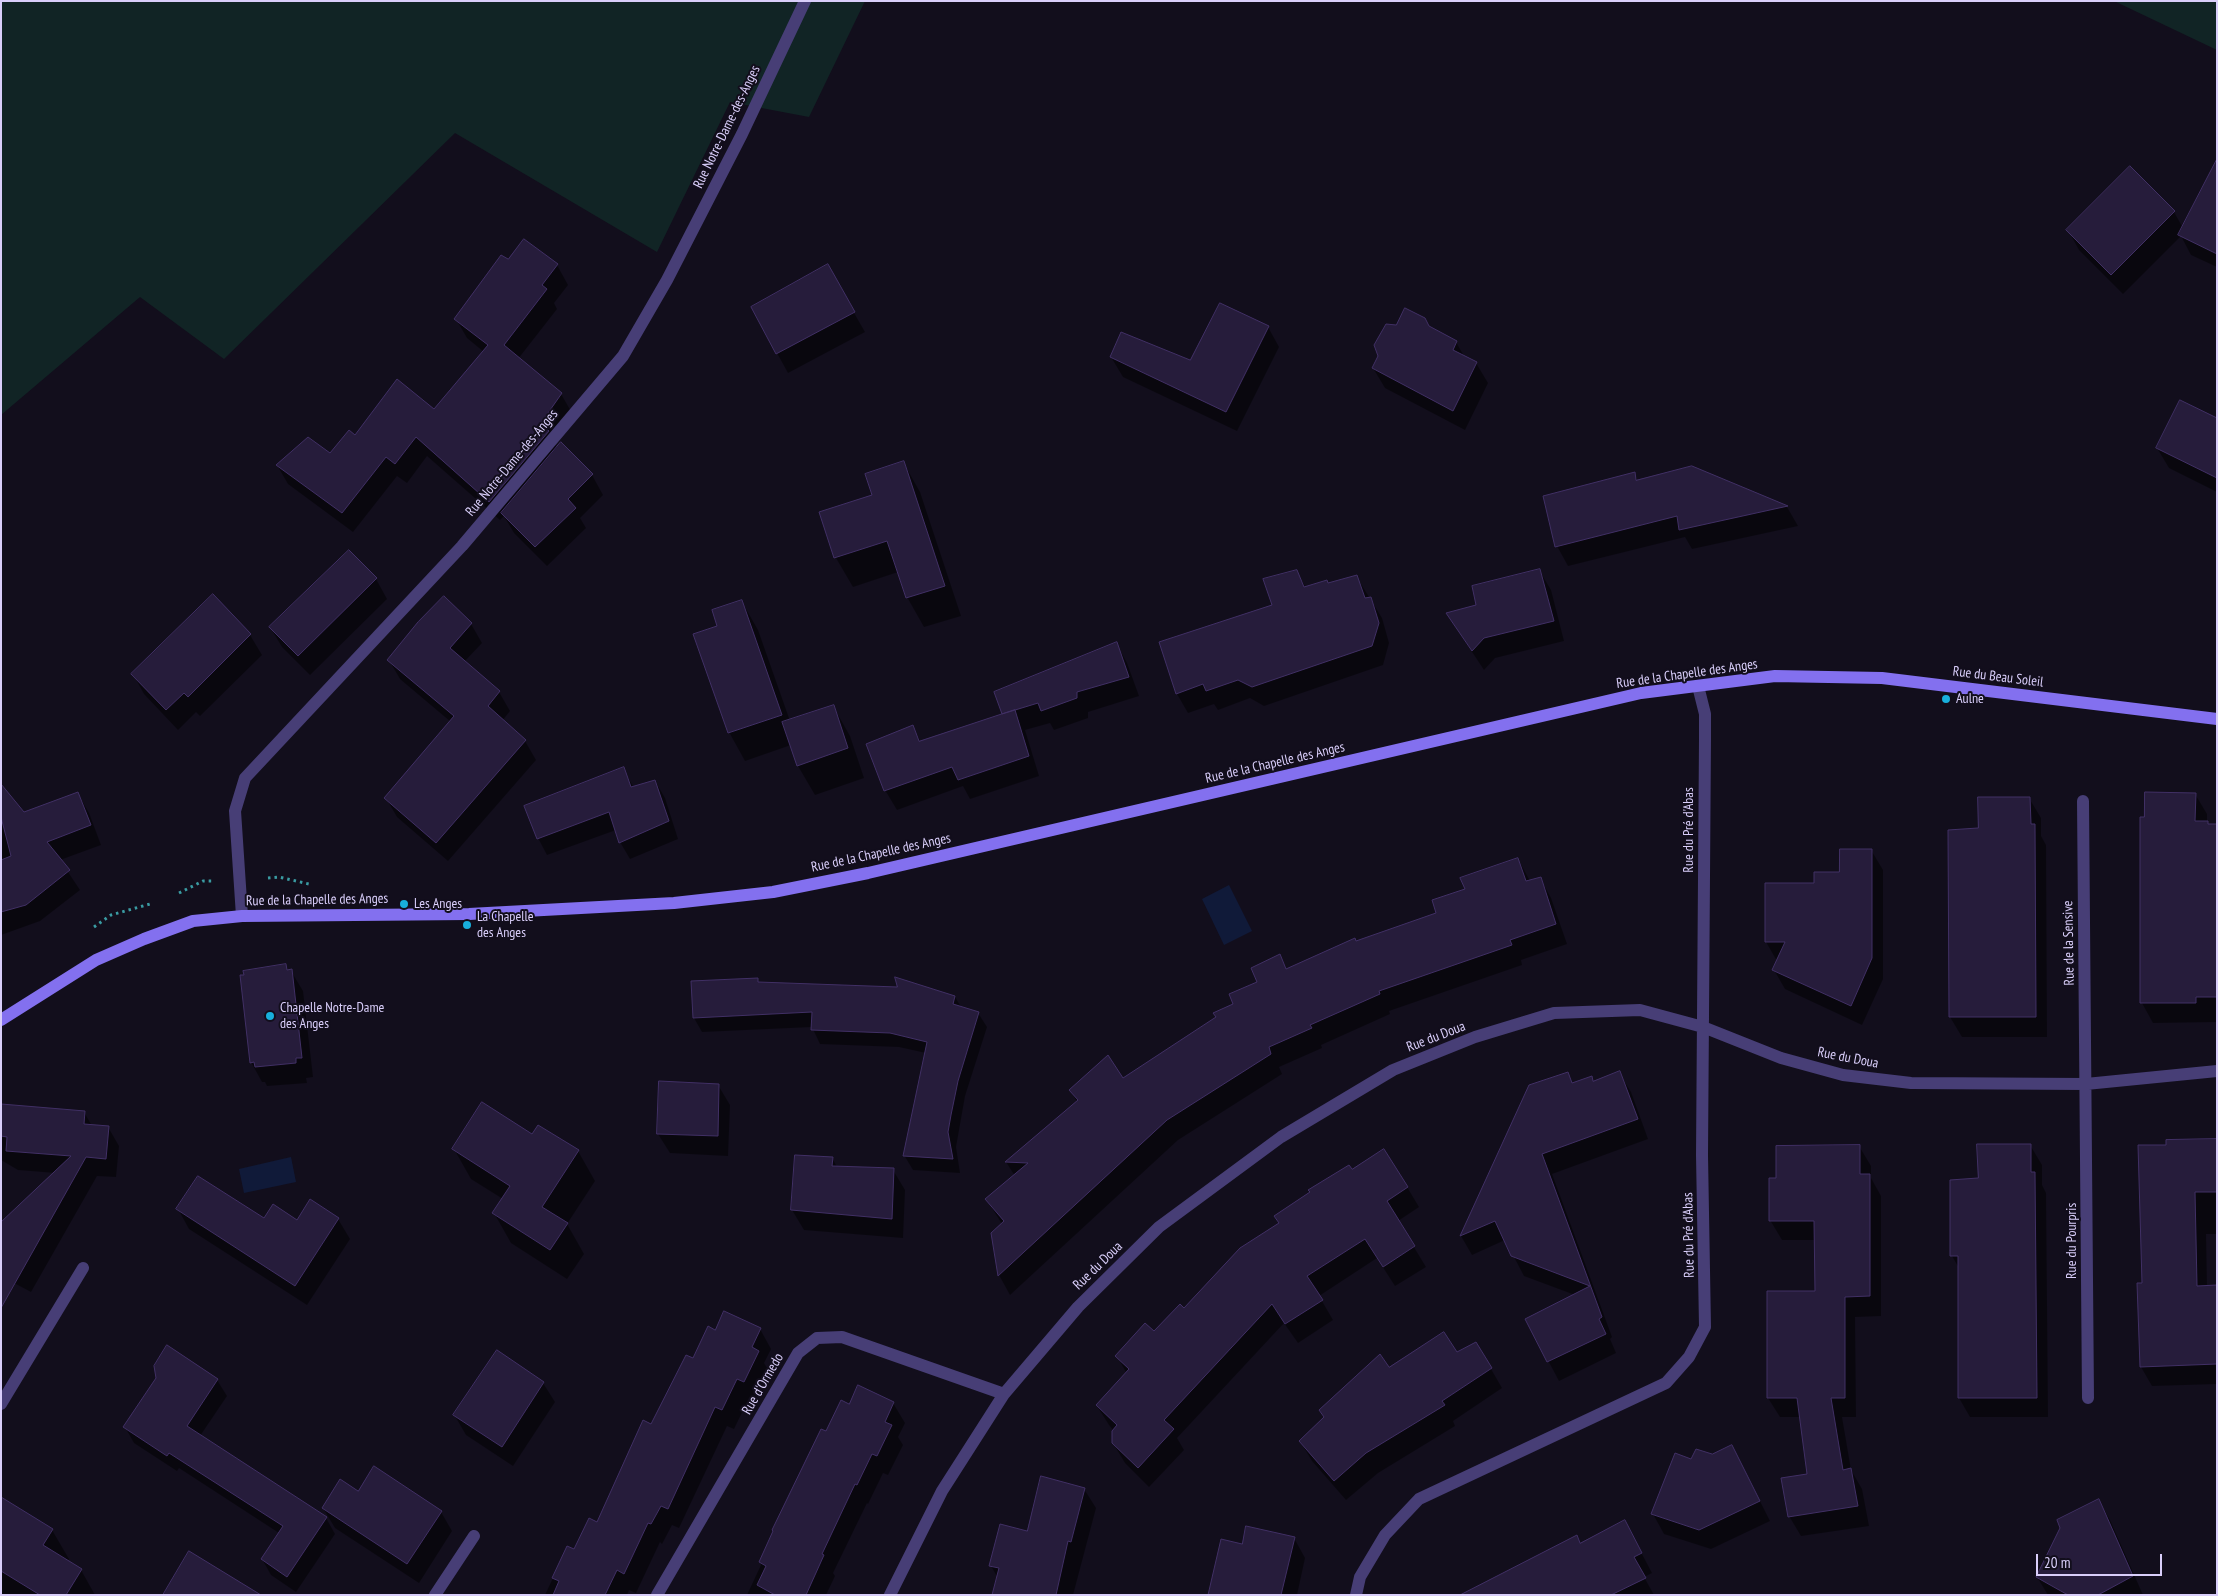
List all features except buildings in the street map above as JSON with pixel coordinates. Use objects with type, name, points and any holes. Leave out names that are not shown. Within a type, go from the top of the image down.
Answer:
[{"type":"main road","name":"Rue de la Chapelle des Anges","points":[[1,1020],[12,1015],[96,960],[144,938],[193,920],[242,916],[469,914],[674,903],[773,892],[868,873],[1641,693],[1775,676]]},
{"type":"main road","name":"Rue du Beau Soleil","points":[[1775,676],[1882,678],[2217,719]]},
{"type":"street","name":"Rue Notre-Dame-des-Anges","points":[[242,916],[235,811],[244,778],[462,546],[623,356],[667,280],[742,134],[805,1]]},
{"type":"street","name":"Rue du Pré d'Abas","points":[[1356,1595],[1360,1577],[1385,1535],[1419,1498],[1666,1383],[1689,1357],[1705,1327],[1702,1155],[1705,714],[1698,686]]},
{"type":"street","name":"Rue de la Sensive","points":[[2083,801],[2086,1084]]},
{"type":"street","name":"Rue du Doua","points":[[890,1595],[942,1491],[1004,1394],[1078,1307],[1159,1227],[1280,1137],[1393,1070],[1475,1037],[1554,1013],[1640,1010],[1703,1027],[1781,1058],[1843,1075],[1911,1083],[2086,1084],[2217,1071]]},
{"type":"street","name":"Rue du Pourpris","points":[[2086,1084],[2088,1398]]},
{"type":"street","points":[[1,1404],[83,1268]]},
{"type":"street","name":"Rue d'Ormedo","points":[[657,1595],[798,1353],[817,1338],[842,1336],[1004,1394]]},
{"type":"street","points":[[435,1595],[474,1536]]},
{"type":"green space","points":[[1,1],[865,1],[809,117],[730,102],[657,252],[455,133],[224,359],[140,297],[1,415]]},
{"type":"green space","points":[[2114,1],[2217,1],[2217,50]]},
{"type":"water","points":[[1229,885],[1252,931],[1224,945],[1202,899]]},
{"type":"water","points":[[291,1157],[296,1182],[244,1193],[239,1169]]},
{"type":"place","name":"Aulne","points":[[1946,699]]},
{"type":"place","name":"Les Anges","points":[[404,904]]},
{"type":"place","name":"La Chapelle des Anges","points":[[467,925]]},
{"type":"place","name":"Chapelle Notre-Dame des Anges","points":[[270,1016]]}]
